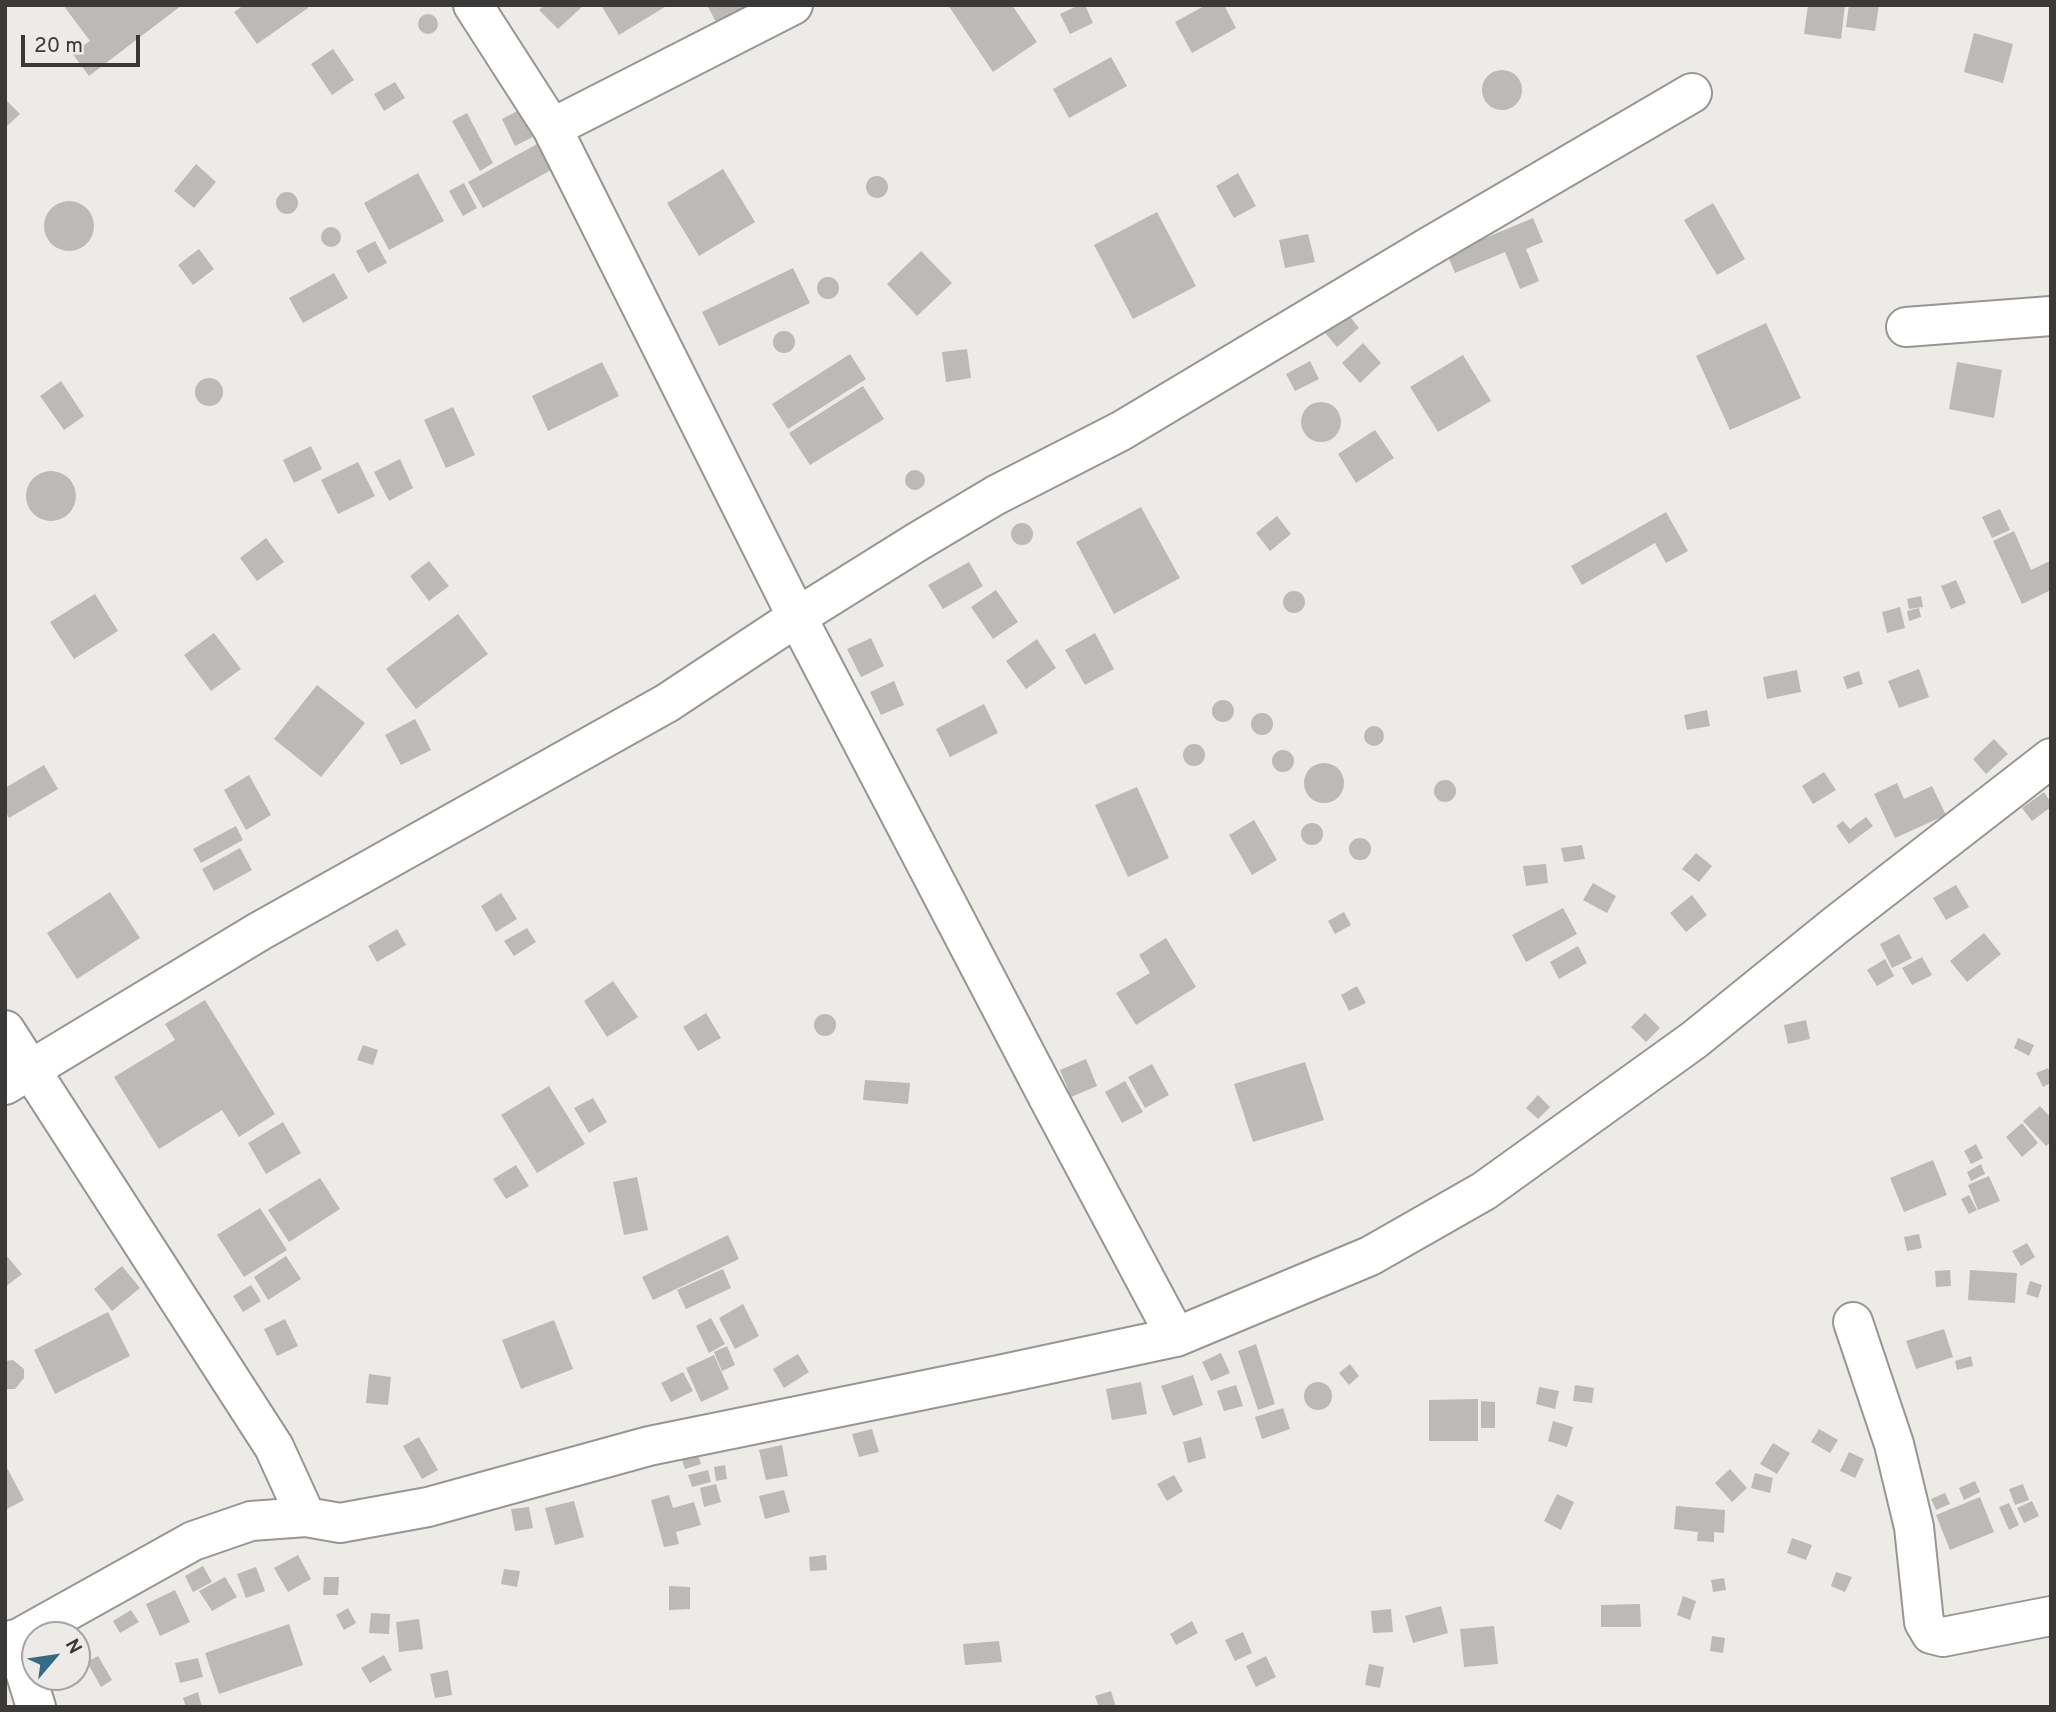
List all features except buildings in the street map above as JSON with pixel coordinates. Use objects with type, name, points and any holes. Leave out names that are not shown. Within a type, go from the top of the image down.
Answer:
[{"type":"street","points":[[473,5],[552,128],[797,617],[1176,1337]]},
{"type":"street","points":[[552,128],[793,5]]},
{"type":"street","points":[[18,1076],[260,931],[667,703],[797,617],[996,495],[1121,431],[1692,93]]},
{"type":"street","points":[[1906,327],[2051,316]]},
{"type":"street","points":[[36,1707],[10,1643],[193,1541],[251,1521],[306,1517],[340,1522],[428,1507],[649,1446],[1176,1337],[1370,1256],[1484,1191],[1694,1040],[1836,925],[2051,758]]},
{"type":"street","points":[[5,1030],[18,1076],[274,1447],[306,1517]]},
{"type":"street","points":[[1853,1322],[1900,1468],[1914,1527],[1924,1622],[1931,1634],[1942,1637],[2051,1616]]}]
